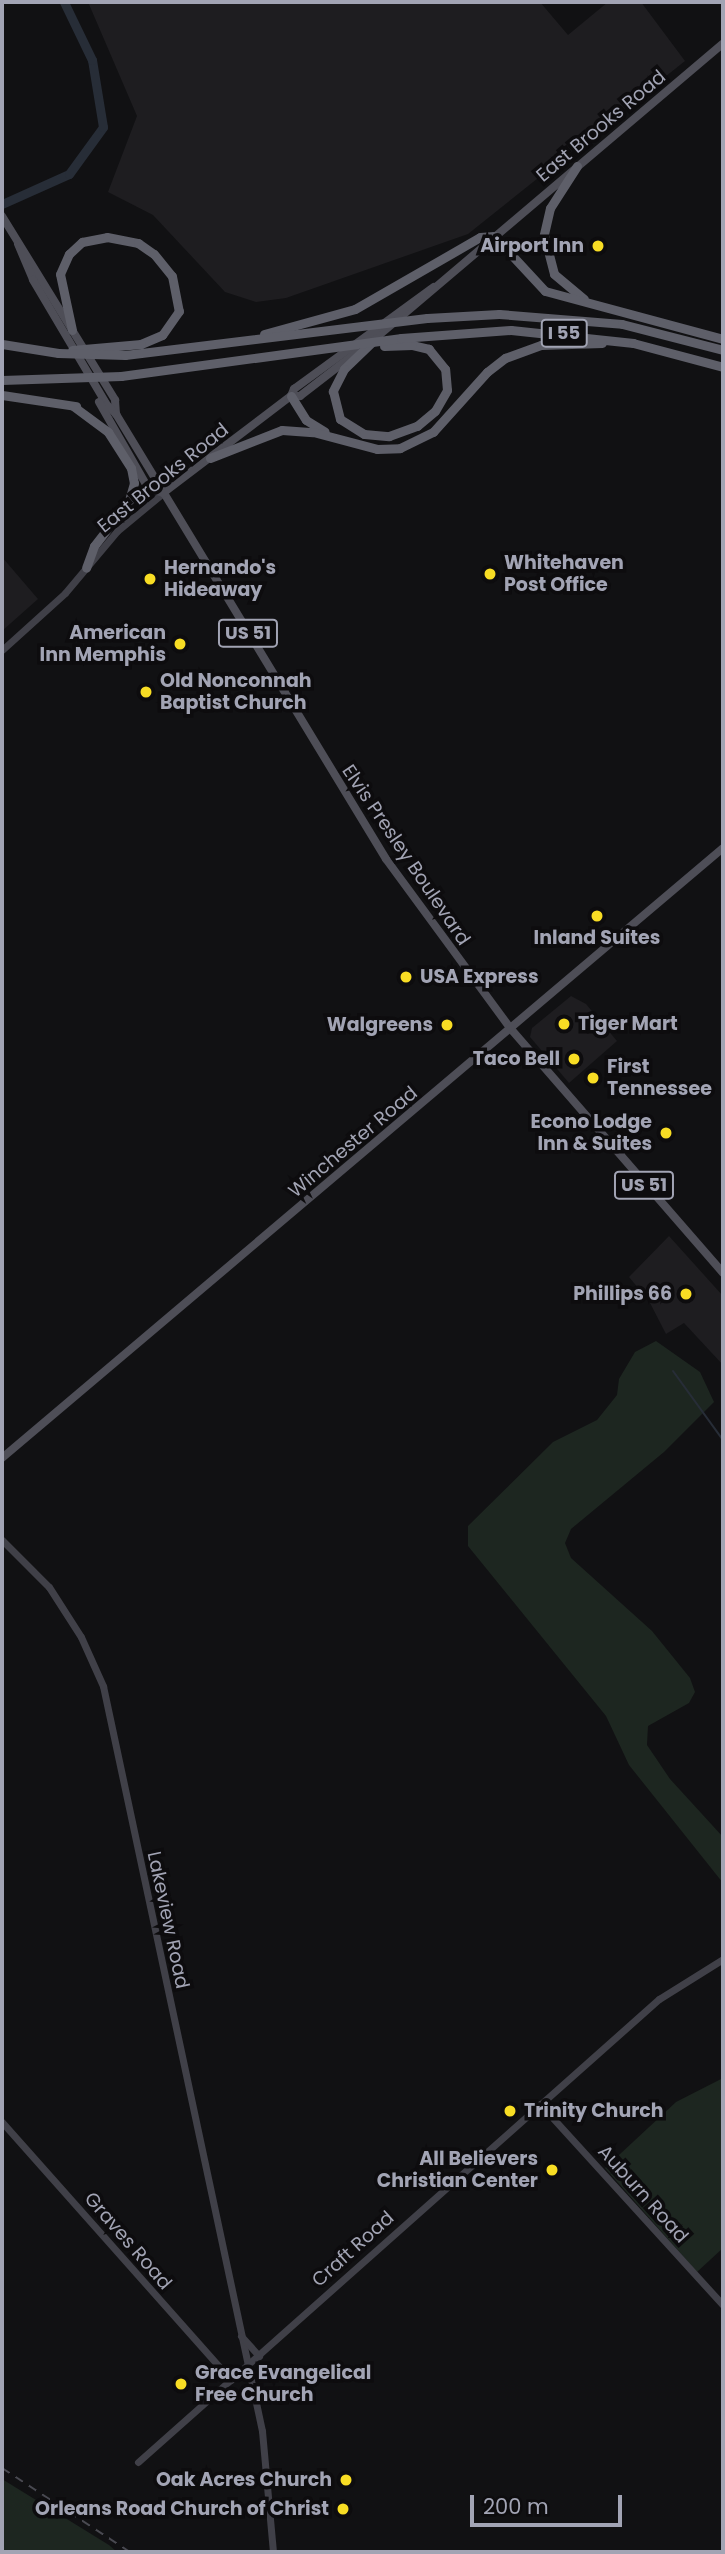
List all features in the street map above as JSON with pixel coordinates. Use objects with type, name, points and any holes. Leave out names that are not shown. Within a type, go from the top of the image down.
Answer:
[{"type":"highway","points":[[577,166],[550,208],[545,248],[550,267],[565,287],[602,305]]},
{"type":"highway","points":[[209,347],[355,309],[480,237],[494,236],[545,291],[723,339]]},
{"type":"highway","points":[[54,353],[153,340],[177,318],[180,303],[172,276],[146,247],[107,237],[82,242],[72,250],[62,267],[60,282],[72,330]]},
{"type":"highway","name":"I 55","points":[[2,344],[54,353],[109,356],[209,347],[427,318],[499,314],[586,319],[656,331],[723,351]]},
{"type":"highway","name":"I 55","points":[[2,380],[121,376],[401,338],[511,330],[633,343],[723,367]]},
{"type":"highway","points":[[362,344],[392,345],[412,345],[436,355],[447,376],[444,397],[427,419],[407,431],[380,436],[357,432],[336,413],[333,391],[344,369],[379,336]]},
{"type":"highway","points":[[210,458],[282,430],[389,449],[419,441],[442,425],[487,372],[527,349],[559,343],[633,343]]},
{"type":"highway","points":[[2,394],[73,406],[94,413],[116,433]]},
{"type":"highway","points":[[291,396],[312,424],[346,441]]},
{"type":"highway","points":[[73,406],[108,432],[131,468],[134,483],[129,501],[93,546],[86,568]]},
{"type":"main road","name":"East Brooks Road","points":[[163,494],[291,396],[294,389],[434,286],[723,44]]},
{"type":"main road","name":"Elvis Presley Boulevard","points":[[2,216],[115,400],[116,414]]},
{"type":"main road","name":"Elvis Presley Boulevard","points":[[18,244],[33,280],[84,367],[116,414],[379,847],[511,1029],[723,1273]]},
{"type":"main road","name":"East Brooks Road","points":[[291,396],[300,396],[379,336],[427,297],[434,286]]},
{"type":"main road","points":[[84,367],[116,433],[148,488],[163,494]]},
{"type":"main road","name":"Winchester Road","points":[[2,1458],[723,848]]},
{"type":"street","name":"East Brooks Road","points":[[2,650],[57,601],[117,531],[163,494]]},
{"type":"street","name":"Lakeview Road","points":[[2,1541],[49,1587],[81,1637],[103,1686],[261,2431],[273,2552]]},
{"type":"street","name":"Craft Road","points":[[138,2462],[659,1999],[723,1959]]},
{"type":"street","name":"Auburn Road","points":[[540,2104],[723,2305]]},
{"type":"street","name":"Graves Road","points":[[2,2122],[231,2380]]},
{"type":"street","points":[[240,2335],[259,2356]]},
{"type":"shaded area","points":[[88,2],[540,2],[568,35],[608,2],[641,2],[685,61],[468,234],[286,298],[256,302],[225,292],[153,215],[108,192],[137,116]]},
{"type":"shaded area","points":[[2,557],[38,599],[2,631]]},
{"type":"shaded area","points":[[571,996],[586,1004],[617,1041],[569,1083],[530,1037],[532,1028]]},
{"type":"shaded area","points":[[669,1236],[723,1296],[723,1365],[684,1323],[666,1334],[649,1301],[629,1277]]},
{"type":"shaded area","points":[[656,1341],[700,1372],[714,1402],[664,1452],[571,1529],[565,1543],[571,1558],[652,1631],[690,1678],[695,1692],[689,1703],[648,1726],[647,1745],[670,1779],[723,1837],[723,1883],[629,1765],[606,1716],[468,1546],[468,1526],[553,1442],[597,1420],[617,1395],[619,1379],[635,1352]]},
{"type":"shaded area","points":[[723,2078],[723,2248],[697,2272],[605,2168],[676,2102]]},
{"type":"shaded area","points":[[2,2479],[109,2545],[117,2552],[2,2552]]},
{"type":"waterway","points":[[2,204],[69,174],[103,127],[92,60],[64,2]]},
{"type":"waterway","points":[[673,1371],[723,1440]]},
{"type":"railway","points":[[2,2468],[130,2552]]},
{"type":"place","name":"Airport Inn","points":[[598,246]]},
{"type":"place","name":"Whitehaven Post Office","points":[[490,574]]},
{"type":"place","name":"Hernando's Hideaway","points":[[150,579]]},
{"type":"place","name":"American Inn Memphis","points":[[180,644]]},
{"type":"place","name":"Old Nonconnah Baptist Church","points":[[146,692]]},
{"type":"place","name":"Inland Suites","points":[[597,916]]},
{"type":"place","name":"USA Express","points":[[406,977]]},
{"type":"place","name":"Tiger Mart","points":[[564,1024]]},
{"type":"place","name":"Walgreens","points":[[447,1025]]},
{"type":"place","name":"Taco Bell","points":[[574,1059]]},
{"type":"place","name":"First Tennessee","points":[[593,1078]]},
{"type":"place","name":"Econo Lodge Inn & Suites","points":[[666,1133]]},
{"type":"place","name":"Phillips 66","points":[[686,1294]]},
{"type":"place","name":"Trinity Church","points":[[510,2111]]},
{"type":"place","name":"All Believers Christian Center","points":[[552,2170]]},
{"type":"place","name":"Grace Evangelical Free Church","points":[[181,2384]]},
{"type":"place","name":"Oak Acres Church","points":[[346,2480]]},
{"type":"place","name":"Orleans Road Church of Christ","points":[[343,2509]]}]
